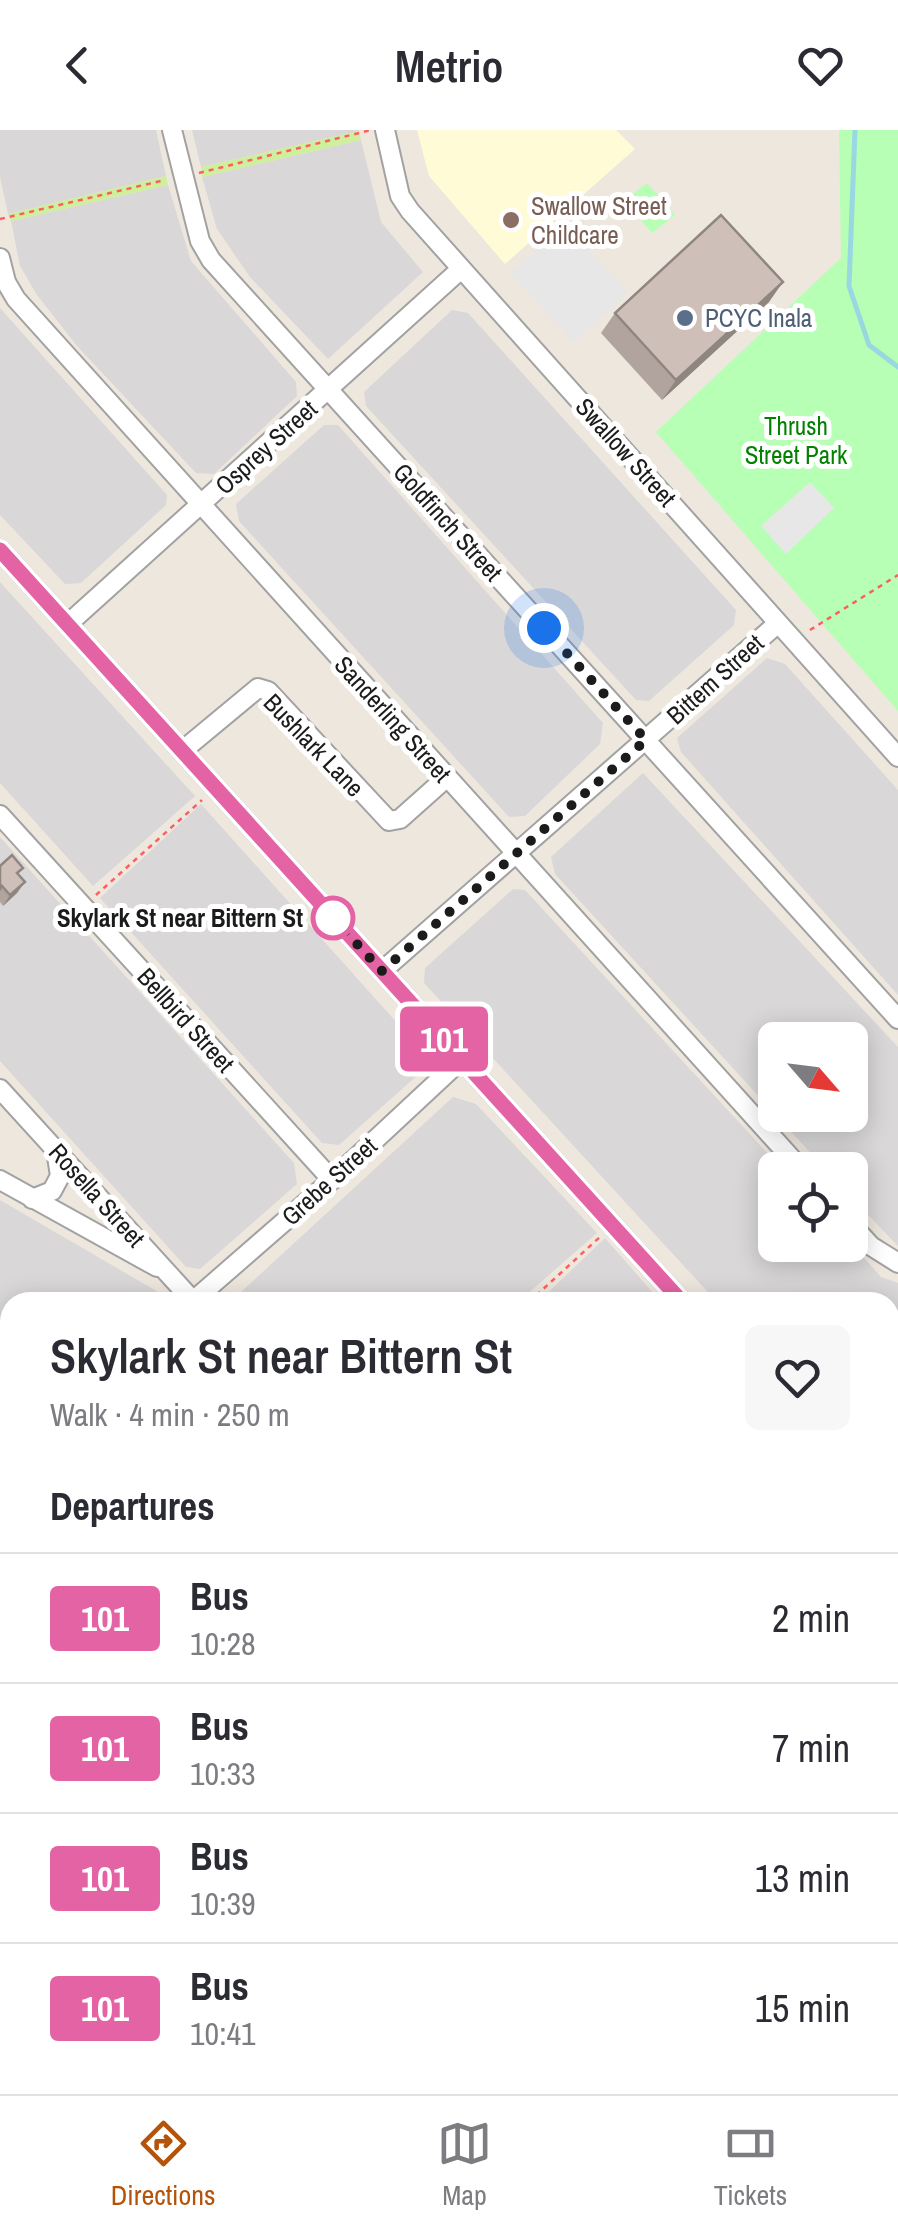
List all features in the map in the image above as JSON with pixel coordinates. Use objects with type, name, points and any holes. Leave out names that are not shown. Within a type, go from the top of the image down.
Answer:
[{"type":"street","name":"Goldfinch Street","points":[[172,130],[200,241],[211,260],[898,1019]]},
{"type":"street","name":"Swallow Street","points":[[385,130],[400,196],[898,757]]},
{"type":"street","name":"Sanderling Street","points":[[0,258],[6,282],[16,299],[786,1152]]},
{"type":"street","name":"Osprey Street","points":[[69,622],[462,269]]},
{"type":"street","points":[[0,550],[673,1292]]},
{"type":"street","name":"Bittem Street","points":[[382,971],[777,624]]},
{"type":"street","name":"Bushlark Lane","points":[[182,751],[258,688],[268,691],[389,821],[400,819],[446,778]]},
{"type":"street","name":"Bellbird Street","points":[[0,815],[332,1180]]},
{"type":"street","name":"Grebe Street","points":[[205,1292],[462,1059]]},
{"type":"street","name":"Rosella Street","points":[[0,1089],[185,1292]]},
{"type":"street","points":[[32,1198],[52,1191],[60,1176],[56,1150]]},
{"type":"street","points":[[0,1180],[168,1274]]},
{"type":"street","points":[[868,1243],[898,1263]]},
{"type":"path","points":[[193,174],[372,130]]},
{"type":"path","points":[[0,219],[176,178]]},
{"type":"path","points":[[793,641],[898,575]]},
{"type":"path","points":[[83,906],[214,790]]},
{"type":"path","points":[[540,1292],[612,1225]]},
{"type":"shaded area","points":[[0,130],[156,130],[166,176],[8,214],[0,177]]},
{"type":"shaded area","points":[[192,130],[358,130],[359,131],[201,167]]},
{"type":"shaded area","name":"Swallow Street Childcare","points":[[417,130],[616,130],[635,149],[505,264],[429,176]]},
{"type":"shaded area","points":[[361,140],[381,222],[423,272],[328,359],[250,277],[217,229],[202,177]]},
{"type":"shaded area","points":[[168,185],[191,261],[296,382],[297,396],[214,474],[196,473],[77,346],[20,266],[11,221]]},
{"type":"shaded area","points":[[565,224],[628,293],[574,343],[510,273]]},
{"type":"shaded area","points":[[0,308],[167,495],[166,505],[81,583],[65,584],[0,515]]},
{"type":"shaded area","points":[[452,310],[468,313],[736,610],[734,625],[649,701],[636,700],[366,406],[364,392]]},
{"type":"shaded area","points":[[324,425],[338,425],[603,723],[600,744],[525,816],[509,817],[239,521],[236,504]]},
{"type":"shaded area","points":[[810,482],[834,508],[786,554],[761,526]]},
{"type":"shaded area","points":[[0,582],[195,796],[93,886],[0,783]]},
{"type":"shaded area","points":[[767,658],[785,664],[898,790],[898,995],[681,752],[677,738]]},
{"type":"shaded area","points":[[643,773],[898,1047],[898,1246],[868,1215],[868,1152],[810,1152],[791,1132],[868,1132],[868,1022],[758,1022],[758,1095],[555,874],[551,857]]},
{"type":"shaded area","points":[[201,804],[424,1053],[420,1073],[339,1145],[322,1143],[100,898]]},
{"type":"shaded area","points":[[0,837],[294,1163],[297,1184],[200,1269],[186,1267],[0,1061]]},
{"type":"shaded area","points":[[513,889],[525,890],[766,1152],[758,1152],[758,1262],[868,1262],[881,1277],[898,1283],[898,1292],[708,1292],[424,983],[425,968]]},
{"type":"shaded area","points":[[453,1097],[476,1104],[597,1233],[529,1292],[242,1291]]},
{"type":"shaded area","points":[[0,1200],[158,1292],[0,1292]]},
{"type":"shaded area","points":[[605,1238],[652,1292],[548,1292]]},
{"type":"green space","name":"Thrush Street Park","points":[[839,130],[898,130],[898,711],[656,432],[841,258]]},
{"type":"green space","points":[[359,131],[361,140],[202,177],[201,167]]},
{"type":"green space","points":[[166,176],[168,185],[11,221],[8,214]]},
{"type":"green space","points":[[647,183],[675,215],[652,233],[624,201]]},
{"type":"building","name":"PCYC Inala","points":[[721,215],[783,282],[676,380],[615,313]]},
{"type":"building","points":[[12,855],[23,868],[17,873],[25,882],[10,895],[2,886],[0,889],[0,866]]},
{"type":"waterway","points":[[855,130],[849,286],[869,345],[898,367]]},
{"type":"bus line","name":"101","points":[[0,550],[673,1292]]},
{"type":"place","name":"Swallow Street Childcare","points":[[511,220]]},
{"type":"place","name":"PCYC Inala","points":[[685,318]]},
{"type":"place","name":"Skylark St near Bittern St","points":[[333,918]]},
{"type":"route","points":[[333,918],[382,971],[646,740],[544,628]]}]
